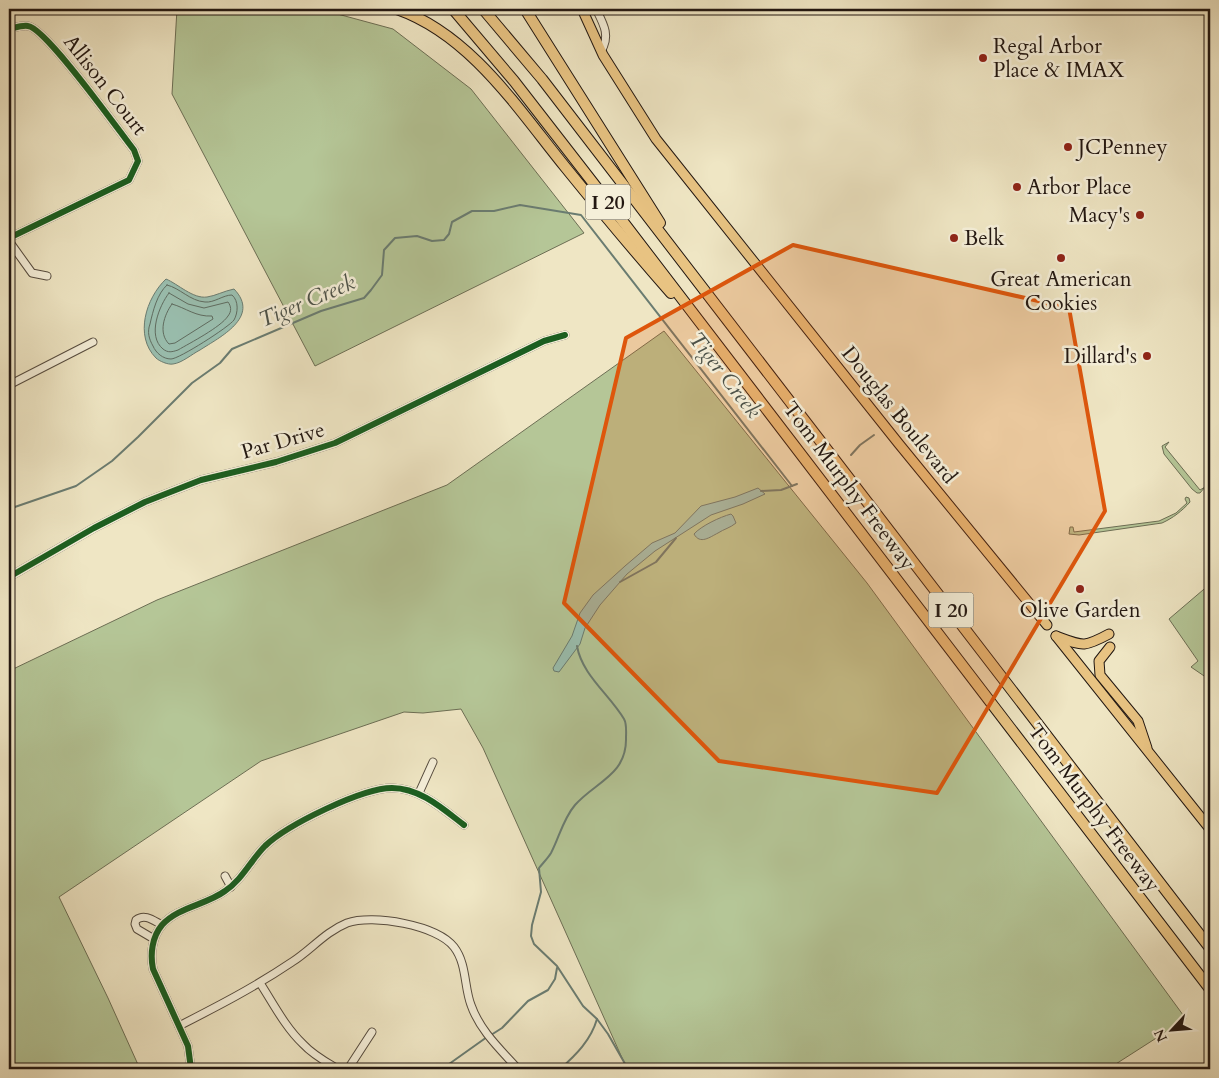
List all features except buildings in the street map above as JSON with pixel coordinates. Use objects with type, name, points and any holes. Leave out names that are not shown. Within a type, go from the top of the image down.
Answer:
[{"type":"highway","points":[[397,9],[419,18],[447,34],[486,71],[759,398]]},
{"type":"highway","name":"Tom Murphy Freeway","points":[[453,9],[543,118],[1210,989]]},
{"type":"highway","name":"Tom Murphy Freeway","points":[[483,9],[542,79],[1210,948]]},
{"type":"highway","points":[[525,9],[691,272]]},
{"type":"main road","name":"Douglas Boulevard","points":[[582,9],[601,51],[629,98],[667,154],[1048,625]]},
{"type":"main road","points":[[1056,636],[1078,644],[1090,644],[1109,634]]},
{"type":"main road","name":"Douglas Boulevard","points":[[1056,636],[1210,830]]},
{"type":"main road","points":[[1110,647],[1099,661],[1100,675],[1138,721],[1149,753]]},
{"type":"street","points":[[596,9],[606,30],[606,44],[601,51]]},
{"type":"street","name":"Allison Court","points":[[9,29],[28,26],[35,29],[61,55],[134,150],[138,161],[129,180],[9,239]]},
{"type":"street","points":[[9,239],[32,273],[47,276]]},
{"type":"street","name":"Par Drive","points":[[9,577],[94,528],[145,502],[201,480],[276,462],[335,443],[544,341],[565,335]]},
{"type":"street","points":[[9,385],[93,342]]},
{"type":"street","name":"Douglas Boulevard","points":[[1048,625],[1056,636]]},
{"type":"street","points":[[419,793],[433,762]]},
{"type":"street","points":[[191,1069],[188,1046],[153,969],[151,956],[154,939],[162,925],[184,910],[231,887],[267,844],[283,832],[310,817],[373,790],[393,788],[419,793],[464,825]]},
{"type":"street","points":[[225,876],[231,887]]},
{"type":"street","points":[[154,939],[138,929],[135,924],[136,920],[141,916],[162,925]]},
{"type":"street","points":[[179,1026],[226,1003],[260,983],[294,961],[327,933],[352,922],[379,919],[426,930],[445,938],[462,960],[468,994],[476,1016],[486,1034],[518,1069]]},
{"type":"street","points":[[260,983],[302,1044],[313,1054],[338,1069]]},
{"type":"street","points":[[348,1069],[372,1032]]},
{"type":"highlighted area","points":[[793,245],[1069,308],[1105,511],[937,793],[719,761],[564,603],[626,338]]},
{"type":"shaded area","points":[[177,9],[319,9],[393,29],[471,89],[584,233],[315,366],[172,94]]},
{"type":"shaded area","points":[[664,331],[867,583],[1186,1019],[1108,1069],[627,1069],[483,748],[461,709],[423,713],[404,712],[261,761],[59,897],[140,1069],[9,1069],[9,671],[157,600],[447,485]]},
{"type":"shaded area","points":[[1169,442],[1165,447],[1200,490],[1205,487],[1200,493],[1192,489],[1164,454],[1162,446]]},
{"type":"shaded area","points":[[1186,497],[1189,498],[1190,502],[1177,514],[1162,523],[1079,535],[1069,534],[1070,527],[1073,527],[1074,532],[1159,521],[1176,513],[1187,503]]},
{"type":"shaded area","points":[[1210,584],[1210,680],[1191,667],[1198,661],[1169,619]]},
{"type":"water","points":[[166,279],[191,294],[202,297],[234,289],[241,299],[243,309],[235,325],[218,339],[183,360],[171,364],[157,359],[149,349],[145,339],[144,328],[148,307],[153,296]]},
{"type":"water","points":[[758,488],[765,494],[711,515],[655,551],[627,574],[600,605],[585,628],[580,644],[559,672],[554,671],[553,668],[572,636],[580,613],[593,595],[625,566],[652,543],[675,533],[701,506],[735,497]]},
{"type":"water","points":[[731,514],[736,523],[732,526],[702,540],[694,534],[711,522]]},
{"type":"waterway","name":"Tiger Creek","points":[[9,509],[76,486],[112,461],[192,383],[220,363],[232,349],[321,311],[364,298],[382,275],[384,250],[395,238],[417,236],[432,241],[444,240],[449,234],[452,222],[472,211],[494,211],[520,205],[581,215],[792,486]]},
{"type":"waterway","points":[[851,455],[860,445],[874,435]]},
{"type":"waterway","points":[[761,491],[781,490],[797,484]]},
{"type":"waterway","points":[[620,582],[656,562],[676,538]]},
{"type":"waterway","points":[[577,646],[584,666],[590,676],[625,721],[625,751],[616,769],[583,797],[571,810],[551,853],[539,868],[541,892],[531,936],[534,944],[557,966],[583,1006],[597,1019],[608,1034],[628,1069]]},
{"type":"waterway","points":[[491,1035],[502,1028],[528,1001],[548,990],[555,979],[557,968]]},
{"type":"waterway","points":[[560,1069],[582,1047],[591,1034],[597,1019]]},
{"type":"waterway","points":[[442,1069],[487,1037]]},
{"type":"cycle path","points":[[9,29],[28,26],[37,31],[50,44],[134,150],[138,161],[129,180],[9,238]]},
{"type":"cycle path","points":[[9,577],[94,528],[145,502],[201,480],[276,462],[335,443],[544,341],[565,335]]},
{"type":"cycle path","points":[[191,1069],[188,1046],[153,969],[153,946],[156,935],[162,925],[176,914],[225,891],[241,876],[265,846],[276,837],[307,818],[363,794],[392,788],[422,795],[464,825]]},
{"type":"place","name":"Regal Arbor Place & IMAX","points":[[983,58]]},
{"type":"place","name":"JCPenney","points":[[1068,147]]},
{"type":"place","name":"Arbor Place","points":[[1017,187]]},
{"type":"place","name":"Macy's","points":[[1140,215]]},
{"type":"place","name":"Belk","points":[[954,238]]},
{"type":"place","name":"Great American Cookies","points":[[1061,258]]},
{"type":"place","name":"Dillard's","points":[[1147,356]]},
{"type":"place","name":"Olive Garden","points":[[1080,589]]}]
